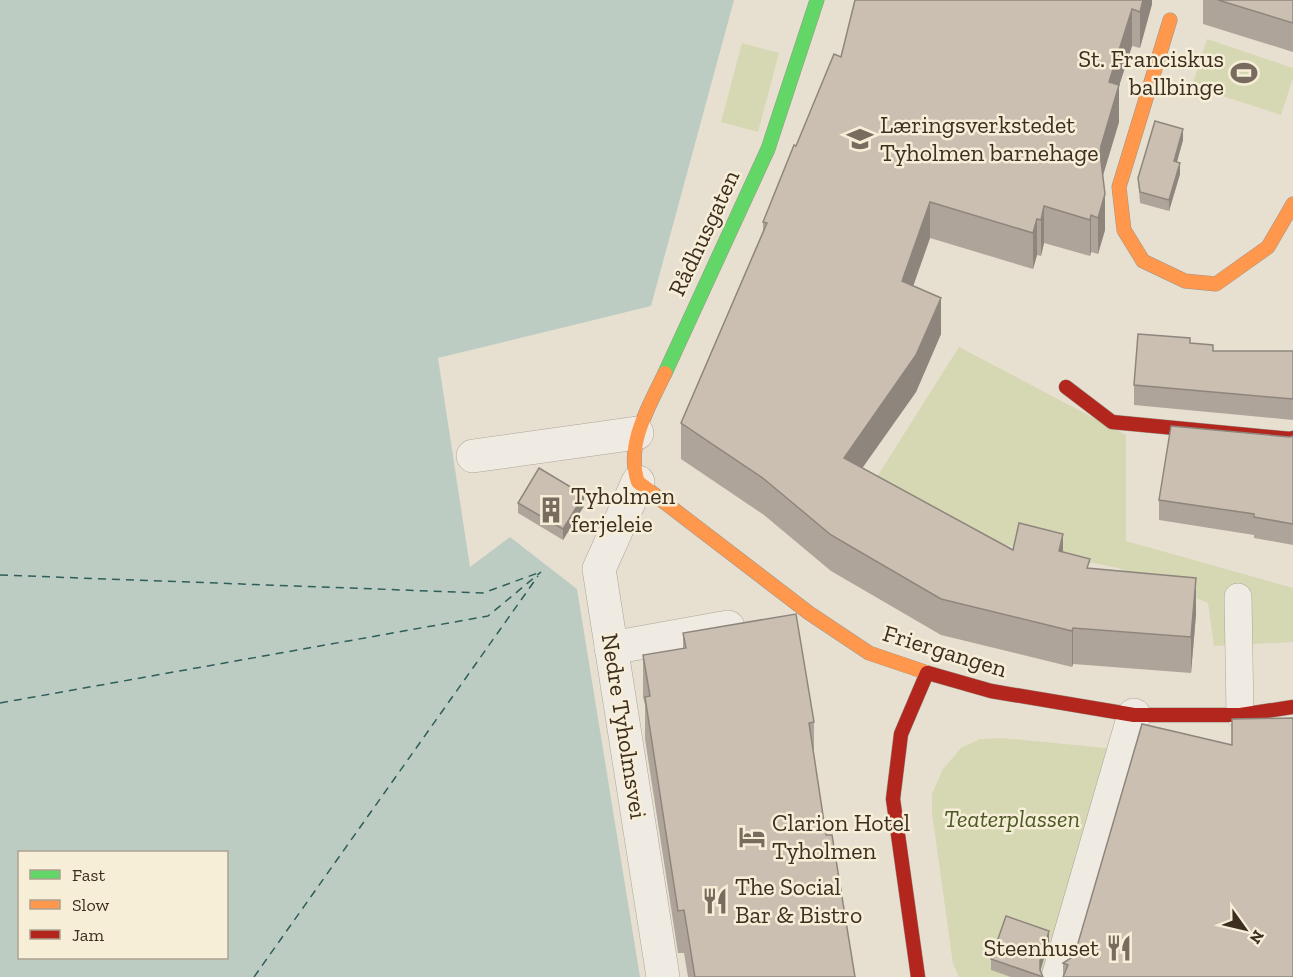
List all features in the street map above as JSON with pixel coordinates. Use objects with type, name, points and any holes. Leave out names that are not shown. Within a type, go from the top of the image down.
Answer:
[{"type":"street","name":"Rådhusgaten","points":[[638,482],[634,471],[637,434],[768,149],[817,0]]},
{"type":"street","points":[[1170,20],[1119,187],[1124,230],[1143,261],[1185,280],[1216,284],[1268,248],[1293,204]]},
{"type":"street","points":[[1066,387],[1112,422],[1293,438]]},
{"type":"street","points":[[473,456],[637,434]]},
{"type":"street","name":"Friergangen","points":[[638,482],[809,613],[869,653],[927,673],[991,691],[1134,716],[1240,715],[1293,707]]},
{"type":"street","name":"Nedre Tyholmsvei","points":[[638,482],[599,569],[663,977]]},
{"type":"street","points":[[611,648],[809,613]]},
{"type":"street","points":[[916,977],[893,799],[901,734],[927,673]]},
{"type":"street","points":[[1058,977],[1134,716]]},
{"type":"lane","points":[[1238,597],[1240,715]]},
{"type":"green space","name":"St. Franciskus ballbinge","points":[[1207,39],[1293,68],[1293,78],[1281,115],[1192,86]]},
{"type":"green space","points":[[742,43],[779,53],[758,132],[721,122]]},
{"type":"green space","points":[[959,347],[1126,435],[1126,541],[1293,588],[1293,642],[1214,646],[1208,603],[1118,568],[955,535],[873,483]]},
{"type":"green space","name":"Teaterplassen","points":[[1002,738],[1116,749],[1046,977],[959,977],[953,964],[932,813],[932,794],[943,769],[961,748],[980,739]]},
{"type":"shaded area","points":[[0,0],[734,0],[651,306],[438,358],[470,567],[510,537],[577,589],[640,977],[0,977]]},
{"type":"building","points":[[855,0],[1143,0],[1140,12],[1132,9],[1109,82],[1119,85],[1101,146],[1105,194],[1098,218],[1091,215],[1090,220],[1044,206],[1041,220],[1037,219],[1033,233],[930,202],[902,281],[941,298],[916,355],[844,458],[1013,550],[1019,523],[1063,534],[1059,551],[1090,559],[1087,568],[1196,578],[1191,637],[1073,628],[1072,631],[941,599],[831,535],[764,479],[681,423],[767,223],[763,222],[794,145],[796,146],[834,54],[841,57]]},
{"type":"building","points":[[1218,0],[1293,0],[1293,23]]},
{"type":"building","points":[[1155,121],[1183,129],[1174,161],[1180,163],[1169,200],[1140,192],[1138,178]]},
{"type":"building","points":[[1138,334],[1190,338],[1190,343],[1213,345],[1213,351],[1293,351],[1293,399],[1134,385]]},
{"type":"building","points":[[1171,426],[1293,436],[1293,524],[1254,517],[1254,514],[1159,500]]},
{"type":"building","name":"Tyholmen ferjeleie","points":[[539,468],[584,495],[563,529],[518,503]]},
{"type":"building","points":[[796,614],[814,722],[809,723],[826,835],[832,835],[855,977],[695,977],[684,910],[678,911],[645,697],[650,696],[643,655],[686,648],[683,633]]},
{"type":"building","points":[[1293,718],[1293,977],[1063,977],[1068,965],[1063,963],[1071,958],[1076,950],[1142,724],[1232,745],[1232,719]]},
{"type":"building","points":[[1006,916],[1049,931],[1040,961],[1043,977],[991,959]]},
{"type":"ferry route","points":[[0,703],[488,616],[541,572]]},
{"type":"ferry route","points":[[0,575],[483,593],[538,573]]},
{"type":"ferry route","points":[[254,977],[538,576]]},
{"type":"traffic: fast","points":[[665,373],[768,149],[817,0]]},
{"type":"traffic: slow","points":[[1170,20],[1119,187],[1124,230],[1143,261],[1185,281],[1216,284],[1268,247],[1293,204]]},
{"type":"traffic: slow","points":[[665,373],[646,412],[637,440],[634,454],[638,482],[809,613],[869,653],[928,673]]},
{"type":"traffic: jam","points":[[1066,387],[1112,422],[1293,438]]},
{"type":"traffic: jam","points":[[918,977],[893,799],[901,734],[927,673]]},
{"type":"traffic: jam","points":[[928,673],[991,691],[1134,715],[1240,715],[1293,707]]},
{"type":"place","name":"St. Franciskus ballbinge","points":[[1244,73]]},
{"type":"place","name":"Læringsverkstedet Tyholmen barnehage","points":[[860,139]]},
{"type":"place","name":"Tyholmen ferjeleie","points":[[551,510]]},
{"type":"place","name":"Clarion Hotel Tyholmen","points":[[752,837]]},
{"type":"place","name":"The Social Bar & Bistro","points":[[715,901]]},
{"type":"place","name":"Steenhuset","points":[[1119,948]]}]
